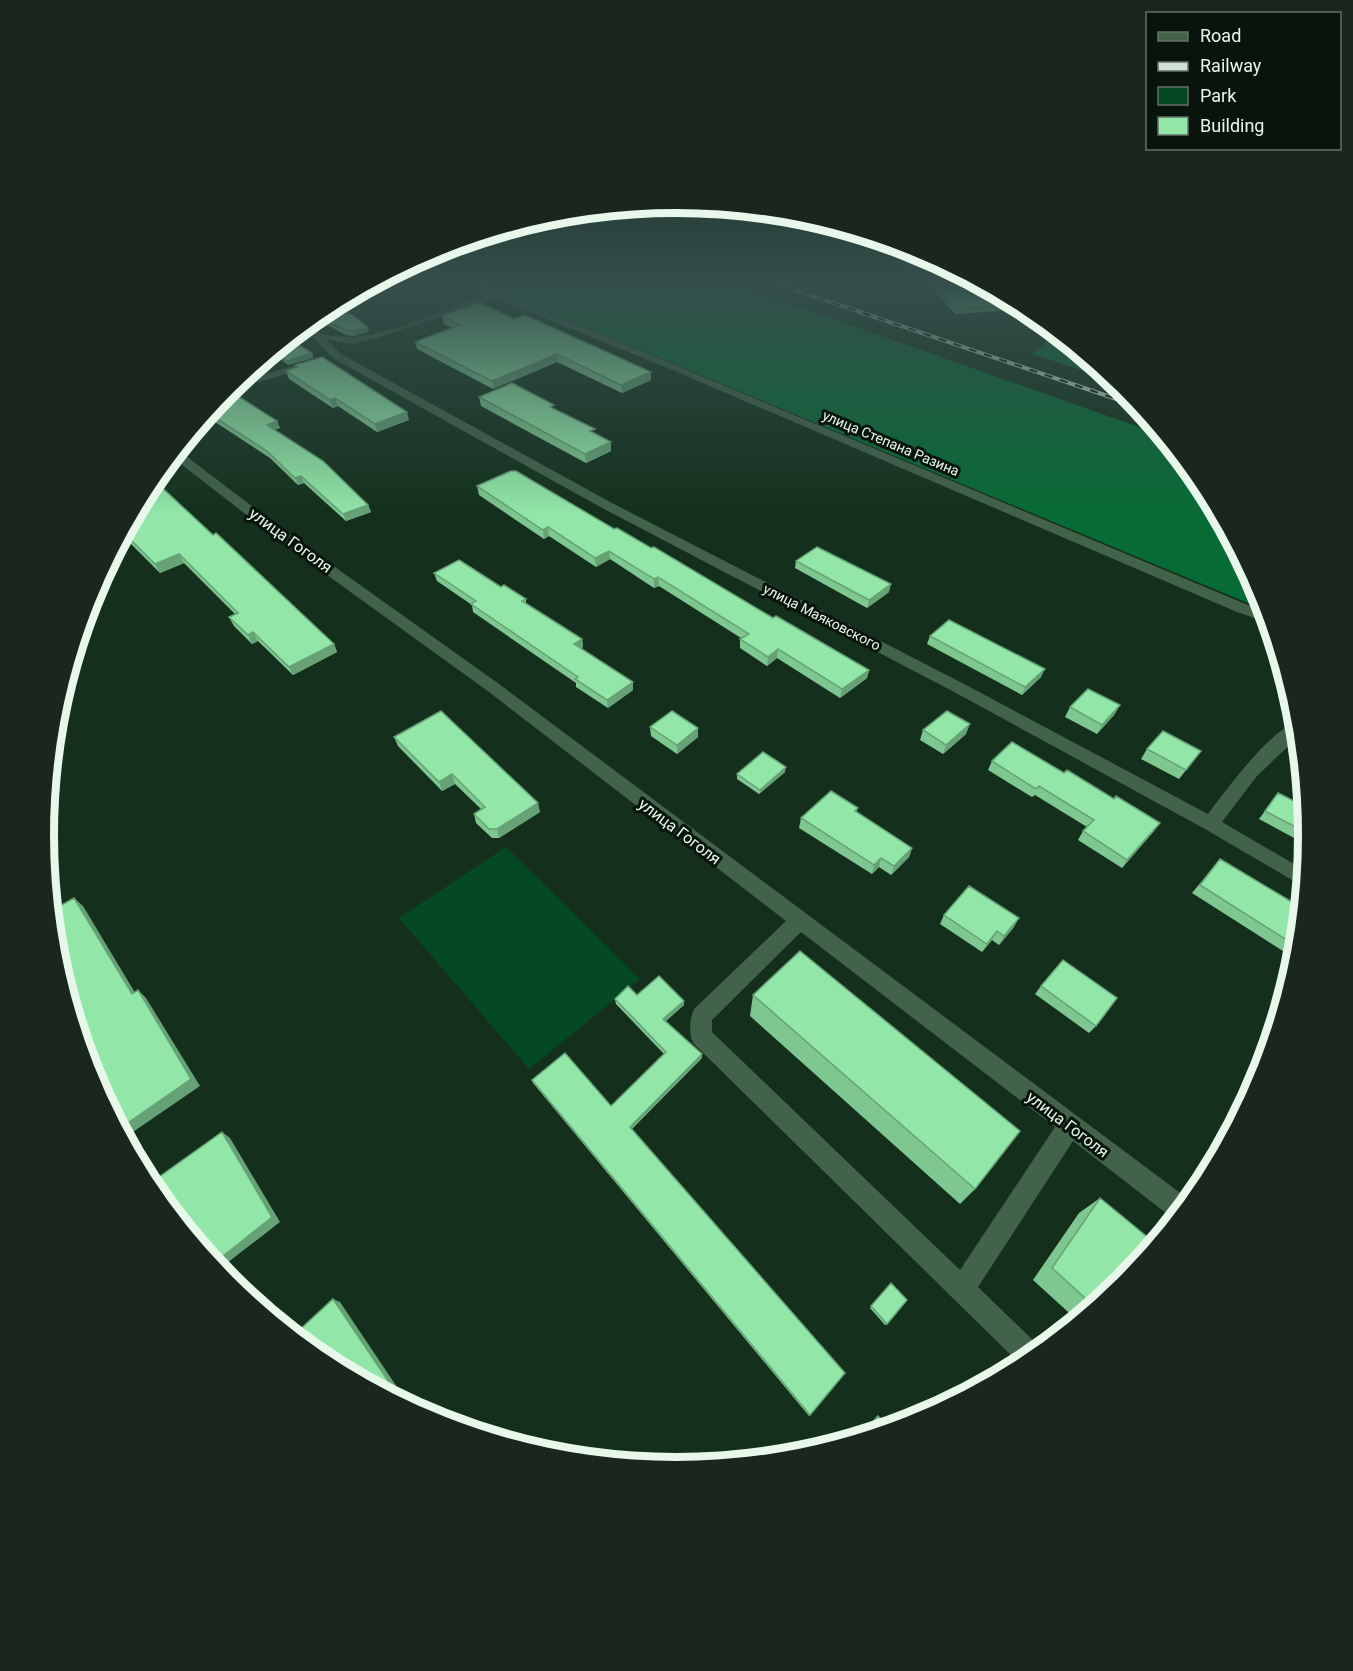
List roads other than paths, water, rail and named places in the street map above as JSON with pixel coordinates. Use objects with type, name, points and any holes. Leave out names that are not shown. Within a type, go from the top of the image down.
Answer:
[{"type":"street","points":[[250,382],[324,360]]},
{"type":"street","name":"улица Маяковского","points":[[329,360],[961,689],[1211,824],[1298,876]]},
{"type":"street","name":"улица Степана Разина","points":[[656,360],[1258,614]]},
{"type":"street","name":"улица Гоголя","points":[[182,458],[285,538],[494,688],[1177,1205]]},
{"type":"street","points":[[1211,824],[1238,785],[1275,745],[1290,733]]},
{"type":"street","points":[[799,921],[701,1016],[701,1036],[1025,1351]]},
{"type":"street","points":[[962,1289],[1070,1125]]},
{"type":"railway","points":[[1002,360],[1123,401]]}]
